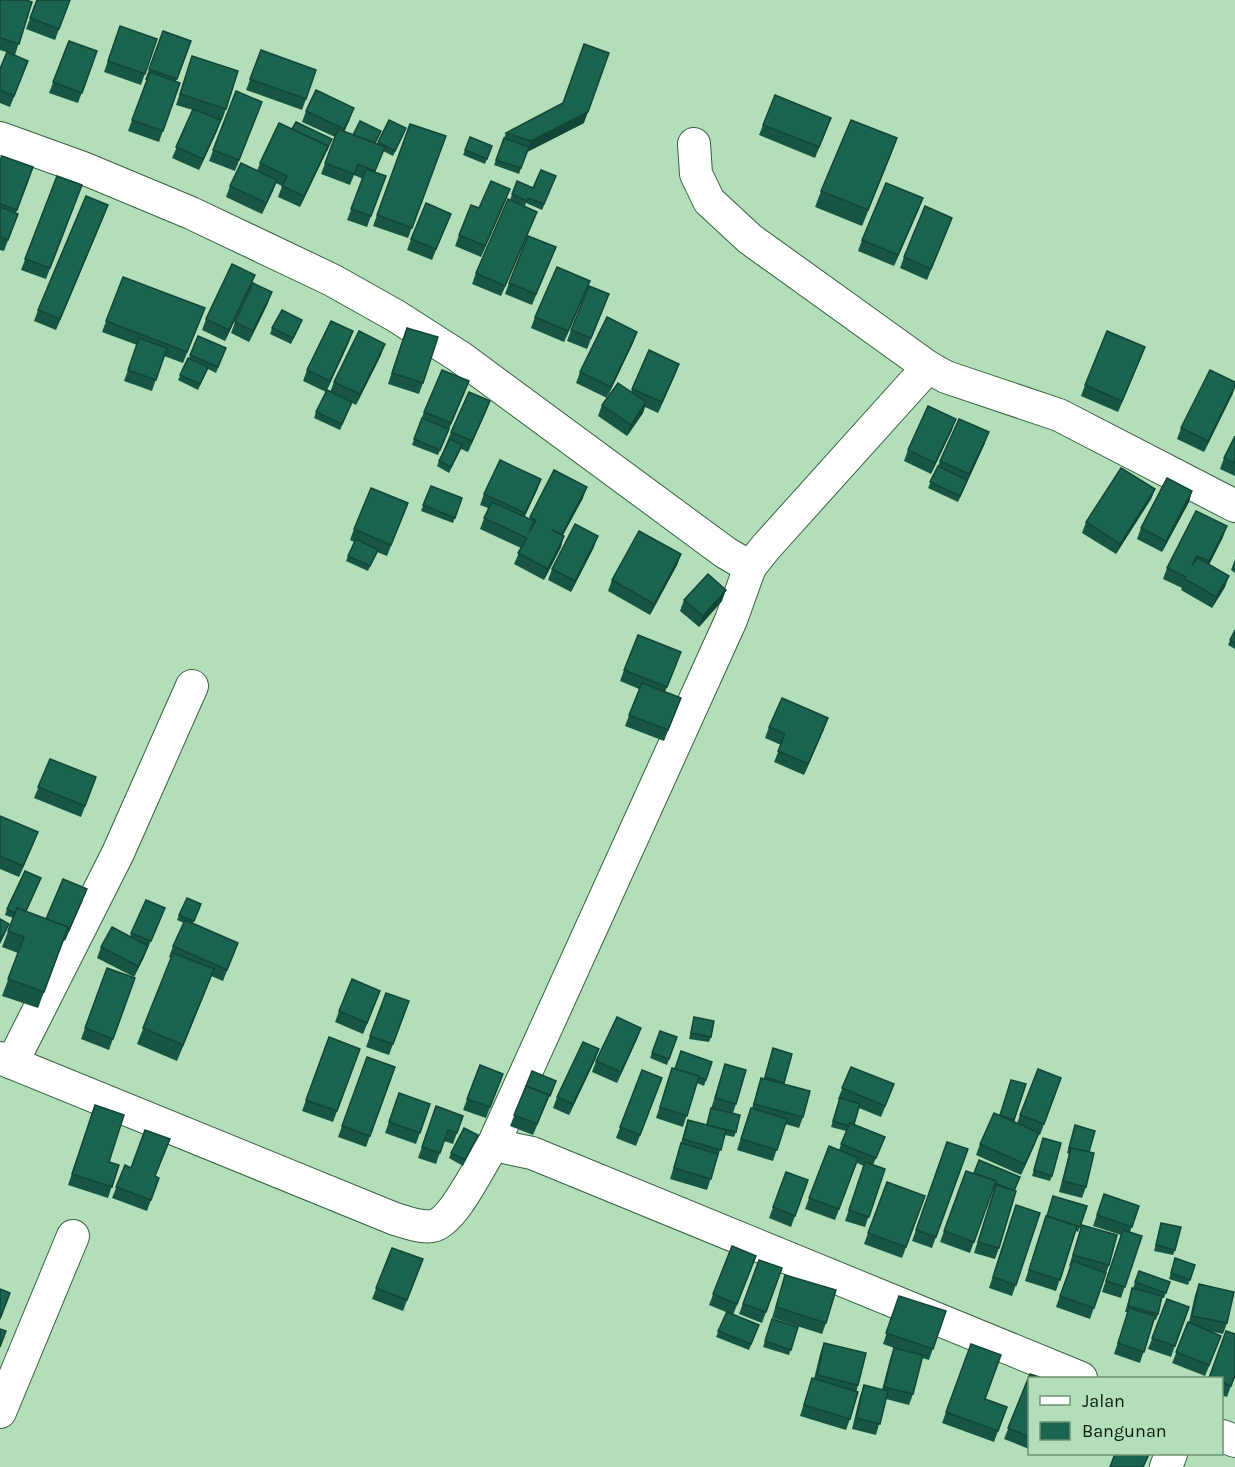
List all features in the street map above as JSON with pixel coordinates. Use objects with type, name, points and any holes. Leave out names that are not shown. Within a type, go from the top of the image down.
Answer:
[{"type":"street","points":[[0,138],[83,168],[191,213],[332,280],[396,316],[460,357],[726,553],[750,567]]},
{"type":"street","points":[[694,144],[696,174],[709,201],[750,238],[928,367],[946,377],[1059,415],[1235,506]]},
{"type":"street","points":[[192,686],[118,853],[6,1060],[384,1215],[431,1226],[442,1222],[452,1211],[493,1145],[736,608],[750,567],[928,367]]},
{"type":"street","points":[[493,1145],[532,1154],[1079,1377]]},
{"type":"street","points":[[0,1412],[73,1236]]},
{"type":"building","points":[[0,0],[32,2],[19,44],[0,38]]},
{"type":"building","points":[[37,0],[70,0],[59,29],[30,18]]},
{"type":"building","points":[[120,26],[157,39],[145,74],[108,61]]},
{"type":"building","points":[[163,31],[191,41],[177,79],[149,69]]},
{"type":"building","points":[[69,41],[97,51],[82,93],[53,82]]},
{"type":"building","points":[[584,44],[609,53],[588,112],[531,141],[506,133],[563,103]]},
{"type":"building","points":[[261,50],[316,70],[306,99],[250,79]]},
{"type":"building","points":[[7,52],[28,61],[14,96],[0,90],[0,69]]},
{"type":"building","points":[[192,56],[238,71],[226,109],[180,94]]},
{"type":"building","points":[[150,72],[180,83],[163,131],[132,120]]},
{"type":"building","points":[[316,90],[354,108],[344,129],[306,111]]},
{"type":"building","points":[[236,91],[262,102],[239,160],[213,150]]},
{"type":"building","points":[[775,95],[831,118],[819,147],[763,125]]},
{"type":"building","points":[[193,109],[221,120],[203,159],[176,147]]},
{"type":"building","points":[[389,120],[406,128],[395,151],[378,142]]},
{"type":"building","points":[[851,120],[897,138],[868,210],[821,191]]},
{"type":"building","points":[[360,121],[381,131],[375,143],[353,135]]},
{"type":"building","points":[[296,122],[332,139],[326,151],[328,146],[292,129]]},
{"type":"building","points":[[279,123],[328,146],[304,196],[282,186],[287,176],[260,163]]},
{"type":"building","points":[[410,124],[446,136],[412,228],[377,215]]},
{"type":"building","points":[[338,129],[385,147],[375,171],[358,164],[354,174],[325,163]]},
{"type":"building","points":[[470,137],[492,146],[487,159],[465,150]]},
{"type":"building","points":[[504,138],[529,147],[521,168],[496,160]]},
{"type":"building","points":[[2,156],[33,167],[17,210],[0,204]]},
{"type":"building","points":[[241,163],[277,180],[266,203],[230,186]]},
{"type":"building","points":[[366,169],[386,176],[371,216],[351,209]]},
{"type":"building","points":[[541,170],[556,176],[544,204],[528,198],[527,201],[512,194],[517,181],[533,188]]},
{"type":"building","points":[[57,176],[82,185],[50,268],[25,259]]},
{"type":"building","points":[[491,181],[510,189],[485,246],[459,235],[471,205],[479,208]]},
{"type":"building","points":[[886,183],[923,198],[898,255],[862,240]]},
{"type":"building","points":[[86,196],[108,205],[60,319],[38,310]]},
{"type":"building","points":[[508,199],[537,212],[505,286],[476,273]]},
{"type":"building","points":[[426,203],[451,214],[436,249],[411,239]]},
{"type":"building","points":[[925,206],[952,218],[931,269],[904,257]]},
{"type":"building","points":[[0,207],[18,214],[8,240],[0,237]]},
{"type":"building","points":[[528,236],[556,247],[536,294],[509,283]]},
{"type":"building","points":[[232,264],[255,275],[229,330],[206,319]]},
{"type":"building","points":[[557,267],[590,281],[568,331],[535,317]]},
{"type":"building","points":[[123,277],[205,308],[187,352],[106,321]]},
{"type":"building","points":[[253,283],[272,292],[253,331],[235,322]]},
{"type":"building","points":[[589,286],[609,294],[591,338],[571,330]]},
{"type":"building","points":[[282,310],[302,320],[293,338],[272,328]]},
{"type":"building","points":[[607,317],[637,332],[611,387],[580,372]]},
{"type":"building","points":[[331,321],[353,331],[330,381],[307,370]]},
{"type":"building","points":[[407,328],[438,337],[423,383],[392,373]]},
{"type":"building","points":[[359,331],[385,344],[360,394],[334,382]]},
{"type":"building","points":[[1107,331],[1145,347],[1122,401],[1085,385]]},
{"type":"building","points":[[198,336],[226,348],[218,367],[190,355]]},
{"type":"building","points":[[139,338],[167,348],[156,380],[128,370]]},
{"type":"building","points":[[649,350],[679,364],[662,402],[632,389]]},
{"type":"building","points":[[188,358],[208,367],[200,384],[180,375]]},
{"type":"building","points":[[442,370],[469,381],[451,423],[424,412]]},
{"type":"building","points":[[1210,370],[1235,382],[1235,386],[1208,441],[1181,428]]},
{"type":"building","points":[[618,383],[646,402],[631,425],[602,405]]},
{"type":"building","points":[[327,390],[352,402],[342,424],[316,412]]},
{"type":"building","points":[[469,392],[490,401],[472,441],[451,432]]},
{"type":"building","points":[[928,406],[956,419],[935,463],[908,450]]},
{"type":"building","points":[[422,418],[449,429],[440,450],[414,439]]},
{"type":"building","points":[[959,419],[989,432],[969,474],[940,461]]},
{"type":"building","points":[[1235,436],[1235,463],[1224,458]]},
{"type":"building","points":[[450,439],[462,445],[451,467],[439,461]]},
{"type":"building","points":[[500,460],[541,479],[525,513],[484,494]]},
{"type":"building","points":[[938,466],[967,480],[960,496],[930,482]]},
{"type":"building","points":[[1121,468],[1155,489],[1120,544],[1086,522]]},
{"type":"building","points":[[554,470],[587,487],[562,534],[552,530],[564,536],[548,569],[518,553],[527,538],[484,518],[492,502],[534,521],[529,532],[536,520],[530,517]]},
{"type":"building","points":[[1167,478],[1192,491],[1166,541],[1141,528]]},
{"type":"building","points":[[431,486],[462,498],[455,518],[423,505]]},
{"type":"building","points":[[371,488],[408,503],[391,545],[354,529]]},
{"type":"building","points":[[1196,511],[1227,526],[1209,561],[1197,556],[1192,565],[1198,558],[1229,576],[1216,597],[1185,579],[1186,577],[1167,568]]},
{"type":"building","points":[[575,524],[598,536],[575,581],[552,569]]},
{"type":"building","points":[[639,531],[681,554],[654,604],[612,580]]},
{"type":"building","points":[[356,539],[378,550],[370,566],[348,556]]},
{"type":"building","points":[[708,574],[726,590],[703,616],[684,600]]},
{"type":"building","points":[[1235,630],[1235,643],[1230,640]]},
{"type":"building","points":[[638,635],[681,652],[667,687],[624,670]]},
{"type":"building","points":[[642,683],[681,698],[668,730],[629,715]]},
{"type":"building","points":[[782,698],[828,718],[808,764],[778,751],[785,734],[769,727]]},
{"type":"building","points":[[50,759],[96,777],[85,806],[38,787]]},
{"type":"building","points":[[0,816],[38,832],[23,866],[0,856]]},
{"type":"building","points":[[25,871],[41,878],[26,911],[17,908],[15,913],[7,909]]},
{"type":"building","points":[[63,879],[87,889],[69,930],[68,927],[46,919]]},
{"type":"building","points":[[187,898],[201,904],[194,921],[179,915]]},
{"type":"building","points":[[146,900],[165,908],[151,941],[131,933]]},
{"type":"building","points":[[17,908],[68,927],[44,992],[8,979],[24,937],[8,931]]},
{"type":"building","points":[[0,919],[9,924],[0,941]]},
{"type":"building","points":[[185,920],[238,943],[227,970],[173,946]]},
{"type":"building","points":[[112,927],[148,946],[138,966],[101,947]]},
{"type":"building","points":[[173,953],[214,969],[183,1045],[143,1028]]},
{"type":"building","points":[[107,968],[135,978],[113,1039],[85,1028]]},
{"type":"building","points":[[352,979],[380,991],[367,1023],[339,1011]]},
{"type":"building","points":[[386,993],[409,1001],[393,1044],[370,1036]]},
{"type":"building","points":[[617,1017],[641,1028],[621,1072],[596,1061]]},
{"type":"building","points":[[694,1017],[714,1021],[711,1037],[691,1033]]},
{"type":"building","points":[[660,1031],[677,1037],[669,1059],[652,1053]]},
{"type":"building","points":[[329,1037],[360,1049],[337,1111],[306,1100]]},
{"type":"building","points":[[583,1042],[599,1049],[573,1104],[557,1097]]},
{"type":"building","points":[[773,1048],[792,1054],[784,1083],[765,1077]]},
{"type":"building","points":[[681,1051],[712,1062],[706,1080],[675,1069]]},
{"type":"building","points":[[367,1057],[395,1067],[370,1136],[342,1126]]},
{"type":"building","points":[[725,1064],[746,1070],[736,1104],[715,1098]]},
{"type":"building","points":[[480,1065],[503,1074],[490,1107],[467,1099]]},
{"type":"building","points":[[851,1067],[894,1084],[885,1106],[842,1088]]},
{"type":"building","points":[[672,1068],[699,1076],[687,1116],[660,1107]]},
{"type":"building","points":[[1038,1069],[1061,1078],[1044,1124],[1020,1115]]},
{"type":"building","points":[[642,1070],[662,1078],[640,1135],[620,1127]]},
{"type":"building","points":[[532,1071],[556,1081],[550,1096],[526,1086]]},
{"type":"building","points":[[761,1078],[810,1091],[803,1117],[754,1104]]},
{"type":"building","points":[[1011,1080],[1026,1084],[1014,1120],[1000,1115]]},
{"type":"building","points":[[526,1086],[549,1095],[537,1124],[514,1115]]},
{"type":"building","points":[[399,1093],[430,1104],[420,1133],[389,1122]]},
{"type":"building","points":[[840,1098],[860,1104],[854,1124],[850,1123],[849,1126],[833,1121]]},
{"type":"building","points":[[95,1105],[124,1115],[109,1162],[119,1165],[112,1187],[72,1174]]},
{"type":"building","points":[[436,1106],[463,1116],[457,1133],[448,1130],[440,1153],[422,1147]]},
{"type":"building","points":[[711,1108],[740,1115],[736,1132],[707,1125]]},
{"type":"building","points":[[751,1108],[787,1119],[777,1150],[741,1139]]},
{"type":"building","points":[[994,1113],[1039,1133],[1025,1164],[980,1144]]},
{"type":"building","points":[[688,1120],[726,1130],[721,1150],[683,1139]]},
{"type":"building","points":[[850,1123],[885,1137],[876,1158],[841,1144]]},
{"type":"building","points":[[1075,1125],[1095,1131],[1089,1152],[1069,1148]]},
{"type":"building","points":[[464,1128],[478,1135],[465,1160],[451,1153]]},
{"type":"building","points":[[145,1130],[170,1139],[155,1176],[159,1178],[151,1200],[116,1187],[125,1165],[131,1168]]},
{"type":"building","points":[[1043,1138],[1061,1143],[1052,1176],[1034,1170]]},
{"type":"building","points":[[947,1142],[968,1149],[936,1237],[916,1230]]},
{"type":"building","points":[[681,1143],[718,1154],[711,1179],[674,1168]]},
{"type":"building","points":[[829,1146],[858,1158],[839,1209],[809,1198]]},
{"type":"building","points":[[1071,1148],[1094,1153],[1086,1187],[1063,1181]]},
{"type":"building","points":[[979,1160],[1020,1177],[1014,1191],[974,1173]]},
{"type":"building","points":[[865,1162],[885,1169],[869,1217],[849,1210]]},
{"type":"building","points":[[966,1171],[996,1181],[974,1242],[944,1231]]},
{"type":"building","points":[[786,1172],[808,1180],[795,1216],[773,1207]]},
{"type":"building","points":[[887,1182],[925,1196],[906,1247],[868,1233]]},
{"type":"building","points":[[996,1185],[1016,1191],[999,1248],[978,1242]]},
{"type":"building","points":[[1104,1194],[1139,1206],[1132,1227],[1097,1215]]},
{"type":"building","points":[[1053,1196],[1087,1206],[1080,1227],[1047,1216]]},
{"type":"building","points":[[1016,1205],[1040,1213],[1016,1285],[993,1277]]},
{"type":"building","points":[[1046,1216],[1077,1226],[1060,1280],[1029,1270]]},
{"type":"building","points":[[1161,1223],[1181,1227],[1175,1250],[1156,1245]]},
{"type":"building","points":[[1082,1225],[1117,1235],[1109,1265],[1073,1255]]},
{"type":"building","points":[[1123,1230],[1142,1236],[1125,1287],[1106,1281]]},
{"type":"building","points":[[732,1246],[756,1256],[737,1304],[713,1294]]},
{"type":"building","points":[[392,1248],[423,1259],[407,1300],[376,1288]]},
{"type":"building","points":[[1175,1258],[1195,1265],[1190,1280],[1171,1273]]},
{"type":"building","points":[[759,1260],[782,1268],[766,1312],[743,1304]]},
{"type":"building","points":[[1073,1261],[1106,1273],[1094,1308],[1060,1296]]},
{"type":"building","points":[[1139,1271],[1170,1282],[1166,1293],[1135,1282]]},
{"type":"building","points":[[785,1275],[836,1290],[826,1323],[776,1307]]},
{"type":"building","points":[[1199,1284],[1234,1292],[1227,1323],[1192,1316]]},
{"type":"building","points":[[1132,1288],[1162,1296],[1158,1314],[1128,1306]]},
{"type":"building","points":[[0,1289],[10,1293],[0,1319]]},
{"type":"building","points":[[899,1296],[946,1311],[933,1349],[886,1333]]},
{"type":"building","points":[[1167,1299],[1189,1307],[1175,1346],[1152,1338]]},
{"type":"building","points":[[1129,1308],[1155,1316],[1144,1352],[1118,1343]]},
{"type":"building","points":[[727,1312],[759,1325],[751,1344],[718,1331]]},
{"type":"building","points":[[772,1319],[798,1327],[791,1350],[765,1341]]},
{"type":"building","points":[[1188,1322],[1221,1336],[1209,1365],[1176,1352]]},
{"type":"building","points":[[0,1329],[6,1331],[0,1347]]},
{"type":"building","points":[[1226,1331],[1235,1334],[1235,1375],[1231,1386],[1223,1383],[1223,1377],[1209,1377]]},
{"type":"building","points":[[824,1343],[866,1353],[858,1385],[817,1375]]},
{"type":"building","points":[[971,1344],[1001,1355],[985,1399],[1007,1407],[998,1431],[946,1412]]},
{"type":"building","points":[[894,1348],[923,1355],[913,1394],[884,1387]]},
{"type":"building","points":[[812,1378],[858,1392],[850,1419],[804,1405]]},
{"type":"building","points":[[1028,1379],[1028,1437],[1008,1428]]},
{"type":"building","points":[[864,1385],[888,1391],[880,1424],[856,1418]]},
{"type":"building","points":[[1115,1455],[1149,1455],[1143,1467],[1110,1467]]}]
